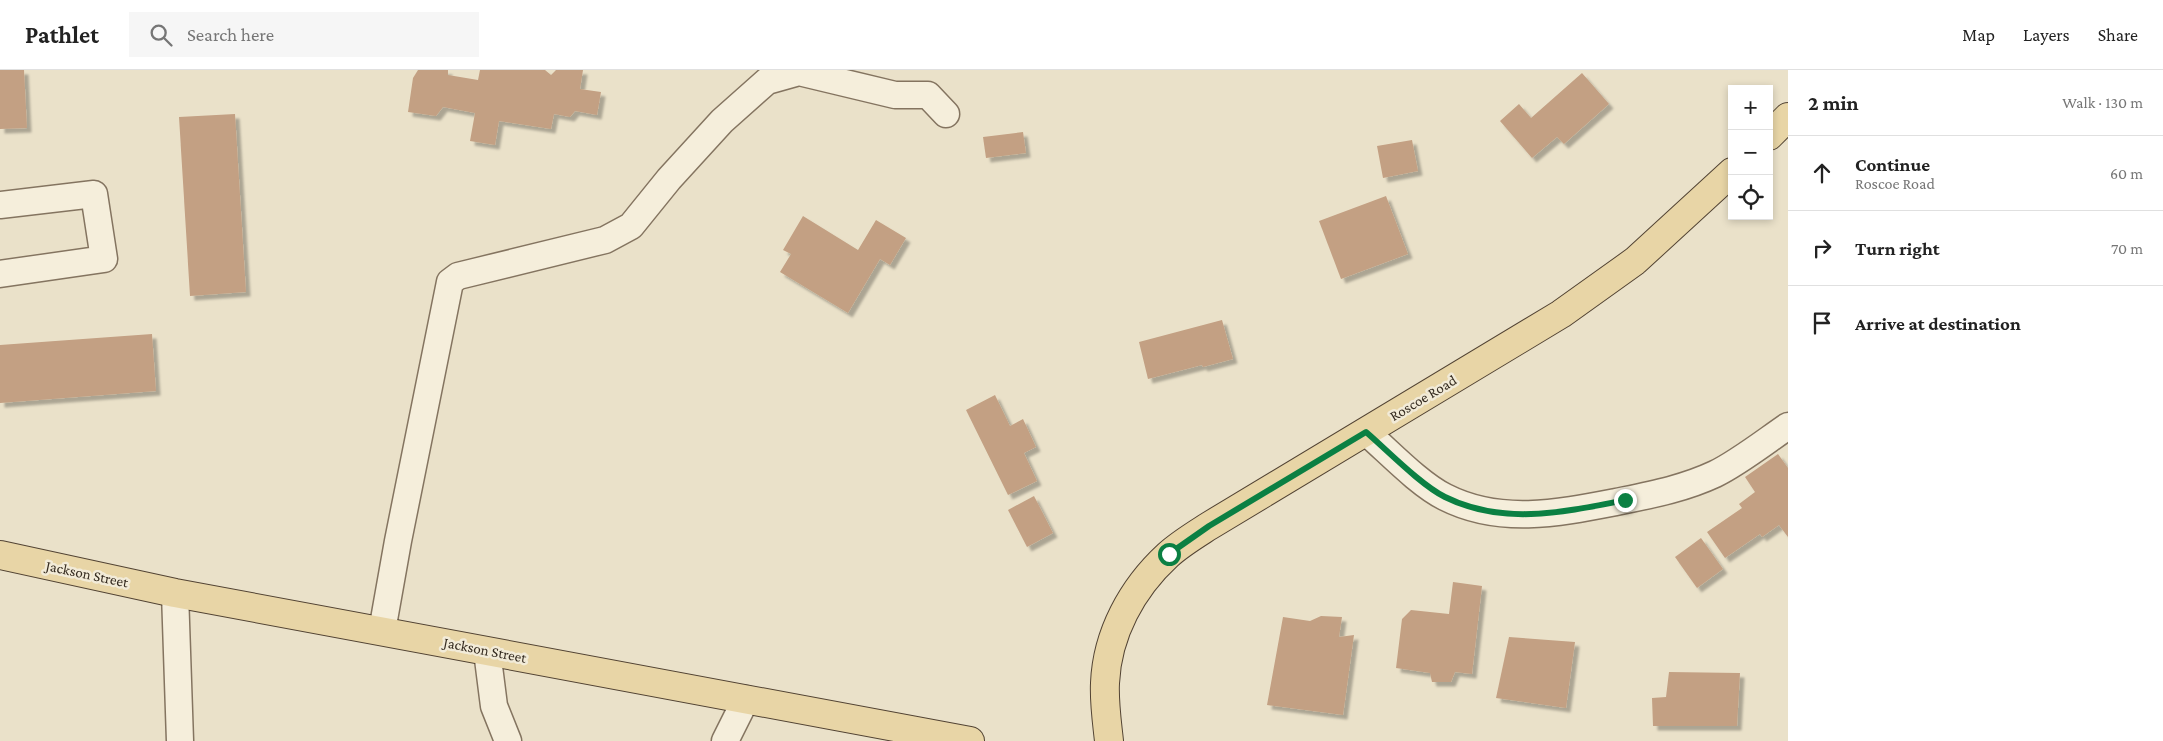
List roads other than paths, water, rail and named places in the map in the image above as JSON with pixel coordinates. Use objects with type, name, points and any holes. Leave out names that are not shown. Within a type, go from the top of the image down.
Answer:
[{"type":"main road","name":"Roscoe Road","points":[[1109,741],[1105,703],[1107,661],[1122,616],[1135,593],[1151,572],[1169,554],[1209,526],[1561,314],[1635,261],[1729,175]]},
{"type":"main road","name":"Jackson Street","points":[[0,554],[175,593],[864,720],[930,737],[970,741]]},
{"type":"street","points":[[382,631],[398,541],[450,282],[458,276],[605,240],[631,226],[669,179],[722,121],[767,81],[798,72],[895,94],[928,95],[946,114]]},
{"type":"street","points":[[0,205],[94,194],[104,259],[0,274]]},
{"type":"street","points":[[1366,432],[1424,483],[1444,497],[1467,506],[1492,512],[1538,515],[1661,493],[1690,485],[1717,473],[1788,426]]},
{"type":"street","points":[[175,593],[180,741]]},
{"type":"street","points":[[487,651],[494,706],[508,741]]},
{"type":"street","points":[[725,741],[746,699]]}]
